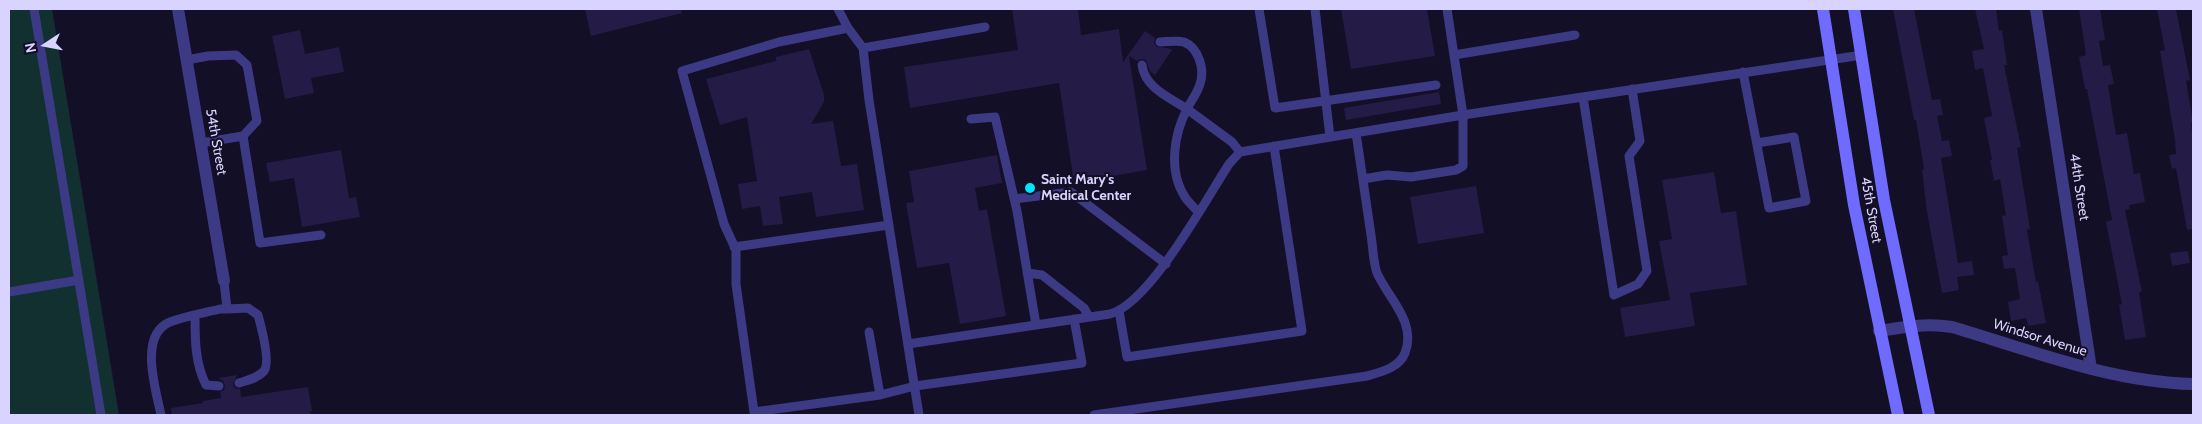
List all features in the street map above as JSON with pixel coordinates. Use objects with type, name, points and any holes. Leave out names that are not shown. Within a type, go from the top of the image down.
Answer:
[{"type":"main road","name":"45th Street","points":[[1823,9],[1854,205],[1898,415]]},
{"type":"main road","name":"45th Street","points":[[1854,9],[1884,200],[1929,415]]},
{"type":"street","name":"54th Street","points":[[178,9],[224,281]]},
{"type":"street","name":"44th Street","points":[[2036,9],[2091,369]]},
{"type":"street","name":"Windsor Avenue","points":[[1879,331],[1909,326],[1936,325],[1952,327],[2091,369],[2143,379],[2193,384]]},
{"type":"lane","points":[[34,9],[101,415]]},
{"type":"lane","points":[[838,9],[848,28],[863,48],[869,100],[919,415]]},
{"type":"lane","points":[[1259,9],[1275,108],[1436,85]]},
{"type":"lane","points":[[1315,9],[1330,137]]},
{"type":"lane","points":[[1363,179],[1387,175],[1411,177],[1456,170],[1463,166],[1463,115],[1447,9]]},
{"type":"lane","points":[[863,48],[985,27]]},
{"type":"lane","points":[[848,28],[779,42],[682,71],[724,224],[734,247],[737,267],[736,284],[754,412],[880,395],[915,386],[1082,363],[1074,319]]},
{"type":"lane","points":[[1454,55],[1575,35]]},
{"type":"lane","points":[[1160,42],[1184,42],[1193,48],[1198,56],[1201,69],[1200,84],[1180,123],[1174,154],[1177,176],[1184,196],[1198,212]]},
{"type":"lane","points":[[187,60],[208,56],[236,55],[247,65],[257,121],[243,136],[201,142]]},
{"type":"lane","points":[[908,344],[1119,312],[1141,294],[1166,264],[1231,161],[1240,152],[1463,115],[1862,55]]},
{"type":"lane","points":[[1142,65],[1144,74],[1154,88],[1187,108],[1232,142],[1240,152]]},
{"type":"lane","points":[[1743,72],[1769,208],[1806,201],[1794,137],[1757,143]]},
{"type":"lane","points":[[1583,97],[1614,294],[1638,284],[1647,271],[1629,156],[1640,141],[1632,89]]},
{"type":"lane","points":[[971,119],[996,116],[1028,273],[1036,325]]},
{"type":"lane","points":[[1096,415],[1367,376],[1390,369],[1398,363],[1405,353],[1407,337],[1405,322],[1377,272],[1356,133]]},
{"type":"lane","points":[[243,136],[260,243],[321,235]]},
{"type":"lane","points":[[1119,312],[1127,357],[1302,331],[1274,146]]},
{"type":"lane","points":[[1014,200],[1071,192],[1166,264]]},
{"type":"lane","points":[[734,247],[889,225]]},
{"type":"lane","points":[[1028,273],[1042,275],[1084,308],[1089,317]]},
{"type":"lane","points":[[9,292],[79,280]]},
{"type":"lane","points":[[224,281],[227,309]]},
{"type":"lane","points":[[161,415],[152,370],[152,343],[157,331],[169,322],[227,309],[248,308],[258,315],[267,364],[265,370],[255,378],[239,383]]},
{"type":"lane","points":[[195,316],[195,343],[200,372],[206,385],[219,386]]},
{"type":"lane","points":[[869,332],[880,395]]},
{"type":"green space","points":[[9,9],[52,9],[119,415],[9,415]]},
{"type":"building","points":[[585,9],[681,9],[682,13],[591,36]]},
{"type":"building","points":[[1012,9],[1078,9],[1081,35],[1119,29],[1123,62],[1145,31],[1155,38],[1154,43],[1157,47],[1172,50],[1155,75],[1150,71],[1146,60],[1141,59],[1137,61],[1129,56],[1147,170],[1074,183],[1059,83],[910,108],[904,67],[1018,50]]},
{"type":"building","points":[[1341,9],[1427,9],[1435,56],[1351,69]]},
{"type":"building","points":[[1893,9],[1914,9],[1932,100],[1940,99],[1943,115],[1937,116],[1942,141],[1949,140],[1952,156],[1941,158],[1958,263],[1972,261],[1974,275],[1957,277],[1959,290],[1942,293],[1927,212],[1922,170],[1924,169],[1916,120],[1914,120]]},
{"type":"building","points":[[1975,9],[1996,9],[1999,31],[2002,30],[2007,65],[2004,65],[2021,147],[2017,148],[2030,229],[2027,230],[2036,282],[2038,281],[2046,323],[2028,326],[2026,318],[2011,321],[2008,302],[2020,299],[2015,268],[2004,269],[2002,256],[2008,255],[2002,216],[2006,215],[2000,179],[1994,181],[1990,160],[1992,160],[1984,118],[1992,116],[1983,68],[1975,70],[1972,51],[1984,49]]},
{"type":"building","points":[[2079,9],[2100,9],[2105,40],[2099,41],[2103,66],[2110,65],[2114,84],[2108,85],[2116,135],[2127,133],[2134,174],[2140,173],[2145,202],[2129,205],[2130,209],[2125,210],[2142,292],[2139,292],[2146,337],[2125,340],[2119,305],[2122,304],[2106,222],[2112,220],[2079,57],[2086,55]]},
{"type":"building","points":[[2157,9],[2176,9],[2190,80],[2186,81],[2193,122],[2191,123],[2193,142],[2193,229],[2187,230],[2176,168],[2172,169],[2169,155],[2176,154],[2175,140],[2160,51],[2165,50]]},
{"type":"building","points":[[300,30],[305,54],[339,47],[344,72],[311,78],[314,93],[285,99],[272,36]]},
{"type":"building","points":[[809,49],[824,95],[824,102],[811,124],[833,121],[841,166],[857,164],[864,210],[816,217],[812,192],[779,197],[783,224],[763,226],[760,206],[742,209],[738,184],[757,181],[747,117],[720,125],[706,79],[776,61],[776,57]]},
{"type":"building","points":[[1439,92],[1441,104],[1346,120],[1344,108]]},
{"type":"building","points":[[341,150],[349,198],[356,197],[360,217],[302,227],[294,178],[270,182],[266,163]]},
{"type":"building","points":[[997,155],[1002,183],[975,188],[979,211],[987,209],[1006,316],[960,324],[949,263],[917,268],[906,203],[914,202],[909,171]]},
{"type":"building","points":[[1714,172],[1721,213],[1736,211],[1747,285],[1690,293],[1695,326],[1625,337],[1620,308],[1670,300],[1659,241],[1672,239],[1662,180]]},
{"type":"building","points":[[1476,186],[1484,233],[1418,244],[1410,197]]},
{"type":"building","points":[[2188,251],[2190,263],[2172,266],[2170,253]]},
{"type":"building","points":[[237,375],[233,384],[235,388],[240,389],[241,397],[308,387],[311,415],[172,415],[171,408],[221,398],[220,392],[224,390],[225,386],[223,381],[218,378]]},
{"type":"place","name":"Saint Mary's Medical Center","points":[[1030,188]]}]
